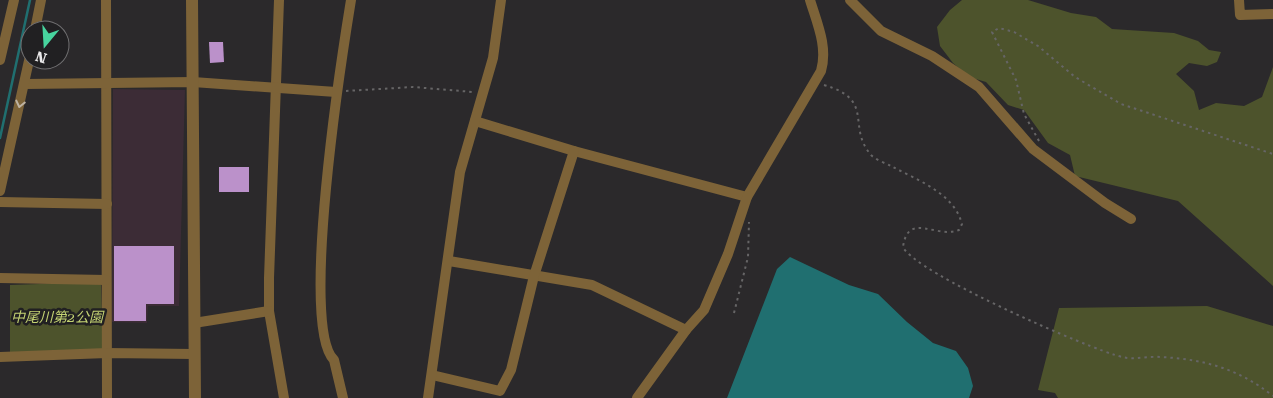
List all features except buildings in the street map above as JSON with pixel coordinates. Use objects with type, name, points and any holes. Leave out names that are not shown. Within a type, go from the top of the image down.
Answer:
[{"type":"street","points":[[0,58],[14,0]]},
{"type":"street","points":[[37,20],[41,0]]},
{"type":"street","points":[[106,0],[108,84],[107,398]]},
{"type":"street","points":[[192,0],[194,398]]},
{"type":"street","points":[[279,0],[271,177],[269,311],[284,398]]},
{"type":"street","points":[[343,398],[334,360],[330,356],[324,338],[321,302],[322,234],[336,92],[350,0]]},
{"type":"street","points":[[428,398],[449,261],[460,172],[493,58],[501,0]]},
{"type":"street","points":[[638,398],[686,330],[704,310],[728,254],[747,197],[821,71],[824,60],[821,36],[810,0]]},
{"type":"street","points":[[850,0],[881,31],[932,56],[979,87],[1033,149],[1105,203],[1131,219]]},
{"type":"street","points":[[1239,0],[1240,15],[1273,14]]},
{"type":"street","points":[[0,192],[28,70]]},
{"type":"street","points":[[25,84],[193,82],[336,92]]},
{"type":"street","points":[[475,121],[574,151],[747,197]]},
{"type":"street","points":[[432,375],[500,392],[511,370],[534,276],[574,151]]},
{"type":"street","points":[[0,202],[107,204]]},
{"type":"street","points":[[449,261],[592,285],[686,330]]},
{"type":"street","points":[[0,278],[106,280]]},
{"type":"street","points":[[194,323],[269,311]]},
{"type":"street","points":[[0,357],[107,353],[194,354]]},
{"type":"path","points":[[1043,148],[1024,114],[1016,80],[992,32],[999,28],[1014,32],[1038,46],[1075,77],[1121,104],[1273,154]]},
{"type":"path","points":[[814,82],[847,94],[856,106],[862,135],[872,156],[929,186],[953,204],[958,211],[962,224],[959,230],[949,234],[921,227],[913,228],[904,235],[903,247],[913,258],[936,273],[1002,307],[1106,352],[1124,358],[1159,357],[1200,361],[1241,374],[1273,396]]},
{"type":"path","points":[[336,92],[413,87],[461,90],[483,94]]},
{"type":"path","points":[[734,313],[748,257],[749,217]]},
{"type":"shaded area","points":[[113,89],[185,90],[179,306],[148,306],[147,323],[112,322]]},
{"type":"green space","points":[[962,0],[1028,0],[1071,13],[1096,17],[1112,29],[1174,33],[1198,41],[1209,50],[1221,52],[1217,62],[1207,66],[1189,63],[1176,74],[1194,91],[1199,110],[1216,103],[1244,106],[1262,97],[1273,67],[1273,286],[1178,201],[1075,176],[1070,155],[1048,143],[1024,110],[1008,105],[986,82],[969,77],[953,63],[940,46],[937,27],[950,10]]},
{"type":"green space","name":"中尾川第2公園","points":[[98,282],[101,285],[103,351],[10,352],[10,285]]},
{"type":"green space","points":[[1207,306],[1273,326],[1273,398],[1058,398],[1055,393],[1038,390],[1059,308]]},
{"type":"water","points":[[790,257],[849,285],[878,294],[907,322],[933,343],[956,351],[968,368],[973,386],[969,398],[727,398],[777,269]]},
{"type":"waterway","points":[[0,138],[30,0]]}]
